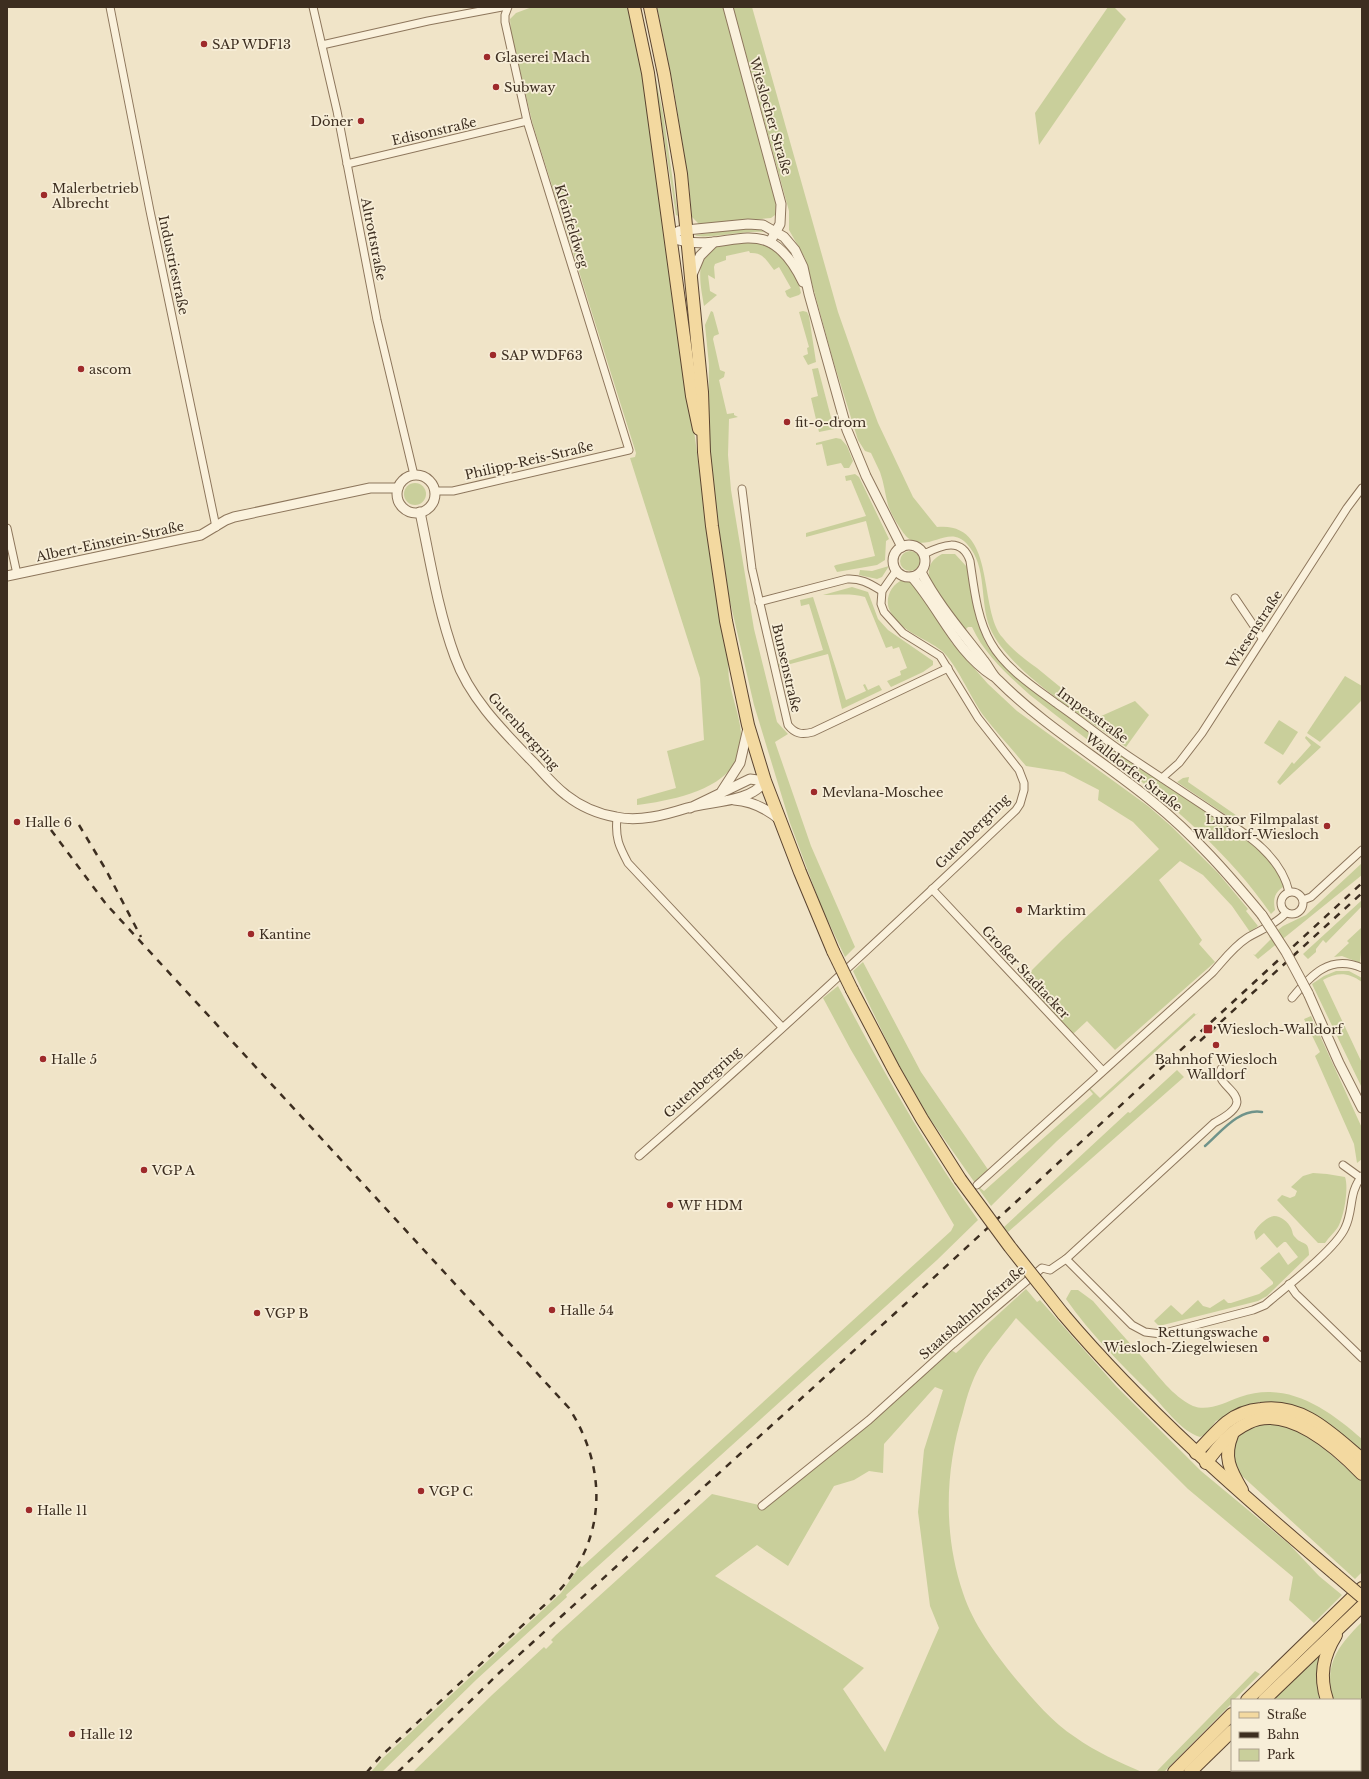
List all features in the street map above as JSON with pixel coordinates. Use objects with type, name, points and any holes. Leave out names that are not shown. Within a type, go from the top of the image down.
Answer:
[{"type":"main road","points":[[634,7],[648,73],[692,396],[704,452]]},
{"type":"main road","points":[[650,7],[676,140],[688,242],[702,392],[704,452],[712,526],[726,616],[748,725],[765,782],[833,951],[894,1070],[918,1112],[960,1179],[1010,1247],[1063,1314],[1122,1379],[1196,1453],[1248,1500],[1362,1597]]},
{"type":"main road","points":[[1196,1453],[1227,1422],[1238,1415],[1270,1407],[1304,1414],[1326,1429],[1362,1459]]},
{"type":"main road","points":[[1206,1462],[1232,1433],[1249,1422],[1261,1418],[1284,1420],[1297,1424],[1319,1438],[1362,1474]]},
{"type":"main road","points":[[1232,1433],[1227,1454],[1229,1466],[1248,1500]]},
{"type":"main road","points":[[1248,1699],[1362,1588]]},
{"type":"main road","points":[[1265,1699],[1362,1606]]},
{"type":"main road","points":[[1327,1699],[1323,1682],[1323,1666],[1329,1648],[1346,1621]]},
{"type":"main road","points":[[1174,1772],[1231,1715]]},
{"type":"main road","points":[[1193,1769],[1231,1732]]},
{"type":"main road","points":[[1193,1769],[1231,1744]]},
{"type":"street","name":"Industriestraße","points":[[110,7],[150,210],[216,526]]},
{"type":"street","name":"Altrottstraße","points":[[313,7],[347,164],[373,301],[414,475]]},
{"type":"street","points":[[322,45],[502,7]]},
{"type":"street","name":"Kleinfeldweg","points":[[508,7],[505,15],[505,22],[527,121],[629,450]]},
{"type":"street","name":"Wieslocher Straße","points":[[728,7],[781,204],[782,215],[780,224],[770,242]]},
{"type":"street","name":"Edisonstraße","points":[[347,164],[527,121]]},
{"type":"street","points":[[670,237],[679,231],[686,230],[748,224],[763,225],[776,231],[784,237],[796,250],[803,267],[809,294],[847,430],[866,476],[902,547]]},
{"type":"street","points":[[670,237],[688,242],[714,242],[755,238],[770,242],[780,249],[791,262],[809,294]]},
{"type":"street","points":[[691,282],[693,270],[700,256],[706,248],[714,242]]},
{"type":"street","name":"Philipp-Reis-Straße","points":[[435,492],[452,491],[629,450]]},
{"type":"street","points":[[414,475],[428,479],[433,484],[435,492],[435,497],[430,507],[420,512],[407,511],[402,507],[397,495],[398,488],[404,479],[414,475]]},
{"type":"street","points":[[216,526],[234,517],[362,490],[398,488]]},
{"type":"street","name":"Wiesenstraße","points":[[1162,778],[1179,763],[1194,744],[1347,508],[1362,488]]},
{"type":"street","name":"Bunsenstraße","points":[[742,489],[752,569],[788,725],[798,733],[804,735],[813,732],[948,668]]},
{"type":"street","name":"Gutenbergring","points":[[420,512],[442,610],[455,658],[476,696],[490,716],[566,796],[591,810],[617,818],[632,819],[652,817],[728,800],[755,792],[765,782]]},
{"type":"street","name":"Albert-Einstein-Straße","points":[[7,576],[201,535],[216,526]]},
{"type":"street","points":[[7,528],[16,574]]},
{"type":"street","name":"Impexstraße","points":[[924,554],[947,545],[955,544],[963,549],[968,555],[970,561],[983,626],[997,653],[1030,684],[1132,758],[1240,831],[1270,856],[1283,874],[1289,892]]},
{"type":"street","points":[[912,545],[919,548],[924,554],[925,565],[921,572],[912,577],[901,575],[896,571],[893,558],[895,553],[902,547],[912,545]]},
{"type":"street","points":[[759,602],[846,579],[855,578],[865,581],[882,591],[896,571]]},
{"type":"street","name":"Walldorfer Straße","points":[[921,572],[931,591],[946,613],[986,662],[995,677]]},
{"type":"street","name":"Walldorfer Straße","points":[[912,577],[956,640],[980,668],[995,677],[1042,718],[1152,801],[1177,822],[1224,869],[1262,915],[1286,952],[1308,993],[1339,1063],[1362,1108]]},
{"type":"street","name":"Gutenbergring","points":[[639,1156],[696,1107],[932,890],[1016,810],[1020,804],[1024,790],[1024,783],[1019,770],[978,718],[940,656],[903,633],[889,619],[881,604],[882,591]]},
{"type":"street","points":[[1235,598],[1262,638]]},
{"type":"street","points":[[721,792],[740,762],[748,725]]},
{"type":"street","name":"Gutenbergring","points":[[690,808],[750,779],[765,782]]},
{"type":"street","points":[[728,800],[741,800],[755,805],[772,814],[781,821]]},
{"type":"street","points":[[617,818],[616,833],[618,845],[628,863],[782,1027]]},
{"type":"street","points":[[1303,900],[1311,898],[1362,850]]},
{"type":"street","name":"Großer Stadtacker","points":[[932,890],[1102,1070]]},
{"type":"street","points":[[1289,892],[1295,892],[1300,895],[1303,900],[1303,904],[1299,912],[1295,914],[1286,913],[1280,904],[1281,898],[1284,894],[1289,892]]},
{"type":"street","points":[[977,1185],[1102,1070],[1212,973],[1229,952],[1248,938],[1262,931],[1286,913]]},
{"type":"street","points":[[1292,998],[1305,983],[1326,967],[1342,963],[1362,968]]},
{"type":"street","name":"Staatsbahnhofstraße","points":[[762,1506],[869,1420],[953,1344],[1042,1268],[1050,1270],[1066,1259],[1214,1123],[1233,1111],[1237,1104],[1236,1096],[1221,1079],[1221,1069]]},
{"type":"street","points":[[1066,1259],[1132,1325],[1152,1334],[1160,1334],[1259,1308],[1289,1284],[1342,1235],[1349,1221],[1352,1194],[1361,1177],[1343,1165]]},
{"type":"street","points":[[1289,1284],[1296,1294],[1362,1358]]},
{"type":"green space","points":[[532,7],[628,7],[639,50],[708,535],[728,655],[729,679],[741,732],[738,757],[726,774],[716,782],[691,794],[663,801],[637,805],[637,799],[676,788],[667,751],[704,740],[700,678],[630,458],[635,457],[636,453],[533,125],[511,33],[510,19],[516,13]]},
{"type":"green space","points":[[638,7],[641,7],[663,113],[678,216],[676,215],[661,119]]},
{"type":"green space","points":[[657,7],[724,7],[770,175],[776,206],[775,215],[771,218],[699,224],[692,217],[689,185],[674,90]]},
{"type":"green space","points":[[733,7],[752,7],[838,312],[878,423],[913,497],[937,527],[956,529],[969,538],[978,552],[995,625],[1003,638],[1015,650],[1099,717],[1135,701],[1149,715],[1126,747],[1050,693],[1013,661],[999,644],[990,628],[987,618],[978,563],[974,553],[967,544],[960,538],[953,536],[923,543],[916,542],[908,538],[894,517],[888,505],[880,472],[871,453],[865,451],[858,440],[833,360],[805,258],[789,230],[789,211]]},
{"type":"green space","points":[[1108,7],[1114,7],[1126,19],[1039,145],[1035,113]]},
{"type":"green space","points":[[749,228],[764,231],[706,236],[695,235]]},
{"type":"green space","points":[[753,240],[777,249],[797,277],[801,293],[790,298],[787,296],[785,291],[791,288],[779,267],[774,270],[767,260],[758,254],[750,253],[749,251],[726,256],[726,260],[715,264],[715,279],[708,275],[710,291],[717,295],[704,306],[700,273],[701,264],[704,257],[716,246]]},
{"type":"green space","points":[[711,311],[713,312],[719,334],[714,336],[713,339],[720,370],[725,372],[724,377],[719,380],[727,414],[734,413],[734,415],[738,417],[729,419],[728,455],[731,490],[754,629],[777,722],[788,734],[775,742],[811,846],[855,947],[845,957],[821,906],[790,823],[754,705],[729,597],[714,494],[708,424],[709,365],[705,325]]},
{"type":"green space","points":[[799,312],[807,312],[809,316],[816,362],[808,365],[803,356],[808,354],[807,348],[809,347]]},
{"type":"green space","points":[[818,368],[834,429],[819,432],[811,398],[818,396],[812,369]]},
{"type":"green space","points":[[836,438],[841,439],[847,446],[853,461],[849,468],[844,468],[841,463],[827,466],[822,444],[816,445],[816,443]]},
{"type":"green space","points":[[855,474],[859,477],[889,539],[886,541],[885,560],[877,565],[837,572],[834,566],[836,565],[875,556],[866,521],[806,537],[806,533],[866,516],[851,480],[846,481],[845,476]]},
{"type":"green space","points":[[415,483],[423,486],[426,494],[423,502],[415,505],[407,502],[404,494],[407,486]]},
{"type":"green space","points":[[910,551],[917,554],[920,561],[917,568],[910,571],[903,568],[900,561],[903,554]]},
{"type":"green space","points":[[942,554],[955,554],[967,567],[976,617],[983,637],[988,647],[1010,669],[1235,830],[1264,855],[1290,882],[1276,893],[1274,900],[1275,910],[1271,914],[1246,881],[1219,851],[1190,823],[1127,770],[1030,695],[1005,672],[990,655],[977,637],[972,627],[968,627],[964,631],[936,592],[929,576],[929,570],[932,562]]},
{"type":"green space","points":[[889,566],[882,577],[877,579],[859,575],[860,570],[872,571]]},
{"type":"green space","points":[[902,580],[912,582],[952,643],[988,684],[1017,711],[1148,806],[1172,827],[1218,873],[1248,909],[1246,911],[1258,926],[1250,932],[1232,906],[1203,875],[1180,861],[1159,880],[1202,940],[1199,944],[1215,962],[1115,1050],[1087,1021],[1073,1034],[1022,980],[1062,940],[1159,849],[1133,822],[1098,800],[1099,790],[1064,772],[1026,766],[983,715],[947,656],[936,646],[906,629],[894,618],[888,606],[888,597],[895,585]]},
{"type":"green space","points":[[852,587],[868,592],[878,619],[888,630],[933,661],[933,665],[923,672],[891,687],[887,681],[901,675],[900,671],[907,668],[899,647],[893,649],[892,646],[886,648],[865,597],[850,595],[823,595]]},
{"type":"green space","points":[[813,597],[846,700],[866,691],[863,685],[865,684],[868,690],[879,685],[882,690],[842,709],[828,654],[779,667],[778,664],[823,650],[809,604],[801,606],[800,600]]},
{"type":"green space","points":[[1345,676],[1362,686],[1362,700],[1320,742],[1307,733]]},
{"type":"green space","points":[[1279,720],[1298,732],[1283,755],[1264,743]]},
{"type":"green space","points":[[1306,736],[1321,747],[1280,785],[1277,782],[1292,762],[1294,764],[1311,745],[1305,738]]},
{"type":"green space","points":[[1189,777],[1188,782],[1243,820],[1238,823],[1177,782],[1183,778]]},
{"type":"green space","points":[[1362,863],[1362,875],[1258,959],[1253,954],[1255,955],[1271,939],[1269,937],[1283,926],[1306,915]]},
{"type":"green space","points":[[1362,900],[1362,906],[1326,943],[1323,940],[1316,949],[1316,952],[1308,959],[1303,954]]},
{"type":"green space","points":[[1361,928],[1362,942],[1360,963],[1342,956],[1334,957],[1349,943],[1347,941]]},
{"type":"green space","points":[[863,962],[921,1072],[989,1171],[975,1183],[928,1116],[896,1060],[853,971]]},
{"type":"green space","points":[[1336,971],[1349,971],[1362,978],[1362,982],[1352,976],[1338,974],[1323,980],[1362,1063],[1362,1088],[1312,984],[1324,976]]},
{"type":"green space","points":[[838,986],[870,1046],[921,1135],[978,1220],[937,1260],[566,1595],[567,1597],[477,1679],[382,1772],[371,1772],[383,1758],[561,1593],[580,1566],[582,1567],[951,1231],[954,1225],[851,1050],[823,998]]},
{"type":"green space","points":[[1194,1013],[1196,1015],[1057,1141],[991,1206],[978,1188],[979,1187],[984,1191],[1093,1094],[1088,1088],[1089,1087],[1100,1098]]},
{"type":"green space","points":[[1311,1016],[1362,1128],[1362,1159],[1357,1163],[1354,1144],[1315,1056],[1320,1052],[1304,1019]]},
{"type":"green space","points":[[1177,1070],[1184,1077],[1008,1232],[1004,1227],[1128,1112],[1130,1113]]},
{"type":"green space","points":[[1313,1173],[1345,1177],[1346,1182],[1345,1202],[1342,1217],[1338,1227],[1325,1243],[1318,1243],[1277,1200],[1282,1195],[1290,1198],[1295,1196],[1297,1191],[1291,1187],[1303,1176]]},
{"type":"green space","points":[[1274,1216],[1282,1218],[1288,1224],[1294,1236],[1298,1240],[1305,1243],[1308,1247],[1309,1255],[1267,1296],[1258,1301],[1159,1326],[1154,1321],[1171,1305],[1182,1315],[1198,1300],[1203,1306],[1210,1308],[1224,1299],[1228,1303],[1231,1303],[1259,1294],[1273,1284],[1273,1282],[1260,1268],[1279,1252],[1288,1265],[1298,1257],[1286,1242],[1277,1248],[1264,1233],[1256,1240],[1254,1232],[1265,1220]]},
{"type":"green space","points":[[1026,1289],[1037,1302],[1040,1300],[1116,1386],[1201,1471],[1289,1544],[1319,1576],[1342,1595],[1314,1623],[1289,1600],[1293,1577],[1188,1489],[1016,1318],[988,1354],[977,1371],[968,1394],[957,1434],[950,1479],[949,1525],[952,1548],[963,1593],[967,1605],[985,1638],[1000,1659],[1036,1702],[1058,1724],[1091,1747],[1142,1772],[413,1772],[492,1695],[544,1647],[546,1649],[553,1642],[551,1640],[556,1635],[712,1494],[759,1505],[951,1350],[956,1353]],"holes":[[[935,1387],[943,1390],[924,1450],[918,1512],[930,1606],[939,1628],[885,1752],[843,1689],[864,1668],[715,1576],[757,1545],[788,1566],[834,1486],[854,1480],[869,1471],[883,1473],[884,1444]]]},
{"type":"green space","points":[[1071,1290],[1078,1290],[1093,1301],[1166,1385],[1185,1402],[1199,1408],[1205,1408],[1217,1406],[1240,1397],[1257,1393],[1274,1392],[1290,1395],[1306,1400],[1321,1408],[1349,1428],[1362,1439],[1362,1454],[1280,1404],[1259,1402],[1216,1421],[1206,1434],[1200,1437],[1193,1434],[1174,1419],[1086,1325],[1066,1299]]},
{"type":"green space","points":[[1256,1424],[1280,1424],[1294,1428],[1315,1441],[1362,1482],[1362,1572],[1355,1579],[1241,1475],[1237,1468],[1234,1461],[1234,1447],[1241,1434]]},
{"type":"green space","points":[[1362,1622],[1362,1733],[1361,1699],[1333,1699],[1330,1676],[1339,1648]]},
{"type":"green space","points":[[1323,1653],[1318,1676],[1318,1694],[1320,1699],[1270,1699],[1317,1654]]},
{"type":"green space","points":[[1255,1671],[1260,1674],[1235,1699],[1231,1699],[1231,1704],[1164,1772],[1156,1772]]},
{"type":"waterway","points":[[1205,1146],[1238,1117],[1254,1112],[1262,1112]]},
{"type":"railway","points":[[79,825],[106,870],[141,937]]},
{"type":"railway","points":[[51,830],[106,904],[569,1408],[582,1432],[591,1458],[596,1483],[596,1508],[591,1533],[582,1557],[569,1579],[550,1600],[381,1756],[367,1772]]},
{"type":"railway","points":[[398,1772],[499,1673],[903,1306],[1362,883]]},
{"type":"railway","points":[[1200,1041],[1362,893]]},
{"type":"place","name":"SAP WDF13","points":[[204,44]]},
{"type":"place","name":"Glaserei Mach","points":[[487,57]]},
{"type":"place","name":"Subway","points":[[496,87]]},
{"type":"place","name":"Döner","points":[[361,121]]},
{"type":"place","name":"Malerbetrieb Albrecht","points":[[44,195]]},
{"type":"place","name":"SAP WDF63","points":[[493,355]]},
{"type":"place","name":"ascom","points":[[81,369]]},
{"type":"place","name":"fit-o-drom","points":[[787,422]]},
{"type":"place","name":"Mevlana-Moschee","points":[[814,792]]},
{"type":"place","name":"Halle 6","points":[[17,822]]},
{"type":"place","name":"Luxor Filmpalast Walldorf-Wiesloch","points":[[1327,826]]},
{"type":"place","name":"Marktim","points":[[1019,910]]},
{"type":"place","name":"Kantine","points":[[251,934]]},
{"type":"place","name":"Wiesloch-Walldorf","points":[[1208,1029]]},
{"type":"place","name":"Bahnhof Wiesloch Walldorf","points":[[1216,1045]]},
{"type":"place","name":"Halle 5","points":[[43,1059]]},
{"type":"place","name":"VGP A","points":[[144,1170]]},
{"type":"place","name":"WF HDM","points":[[670,1205]]},
{"type":"place","name":"Halle 54","points":[[552,1310]]},
{"type":"place","name":"VGP B","points":[[257,1313]]},
{"type":"place","name":"Rettungswache Wiesloch-Ziegelwiesen","points":[[1266,1339]]},
{"type":"place","name":"VGP C","points":[[421,1491]]},
{"type":"place","name":"Halle 11","points":[[29,1510]]},
{"type":"place","name":"Halle 12","points":[[72,1734]]}]
